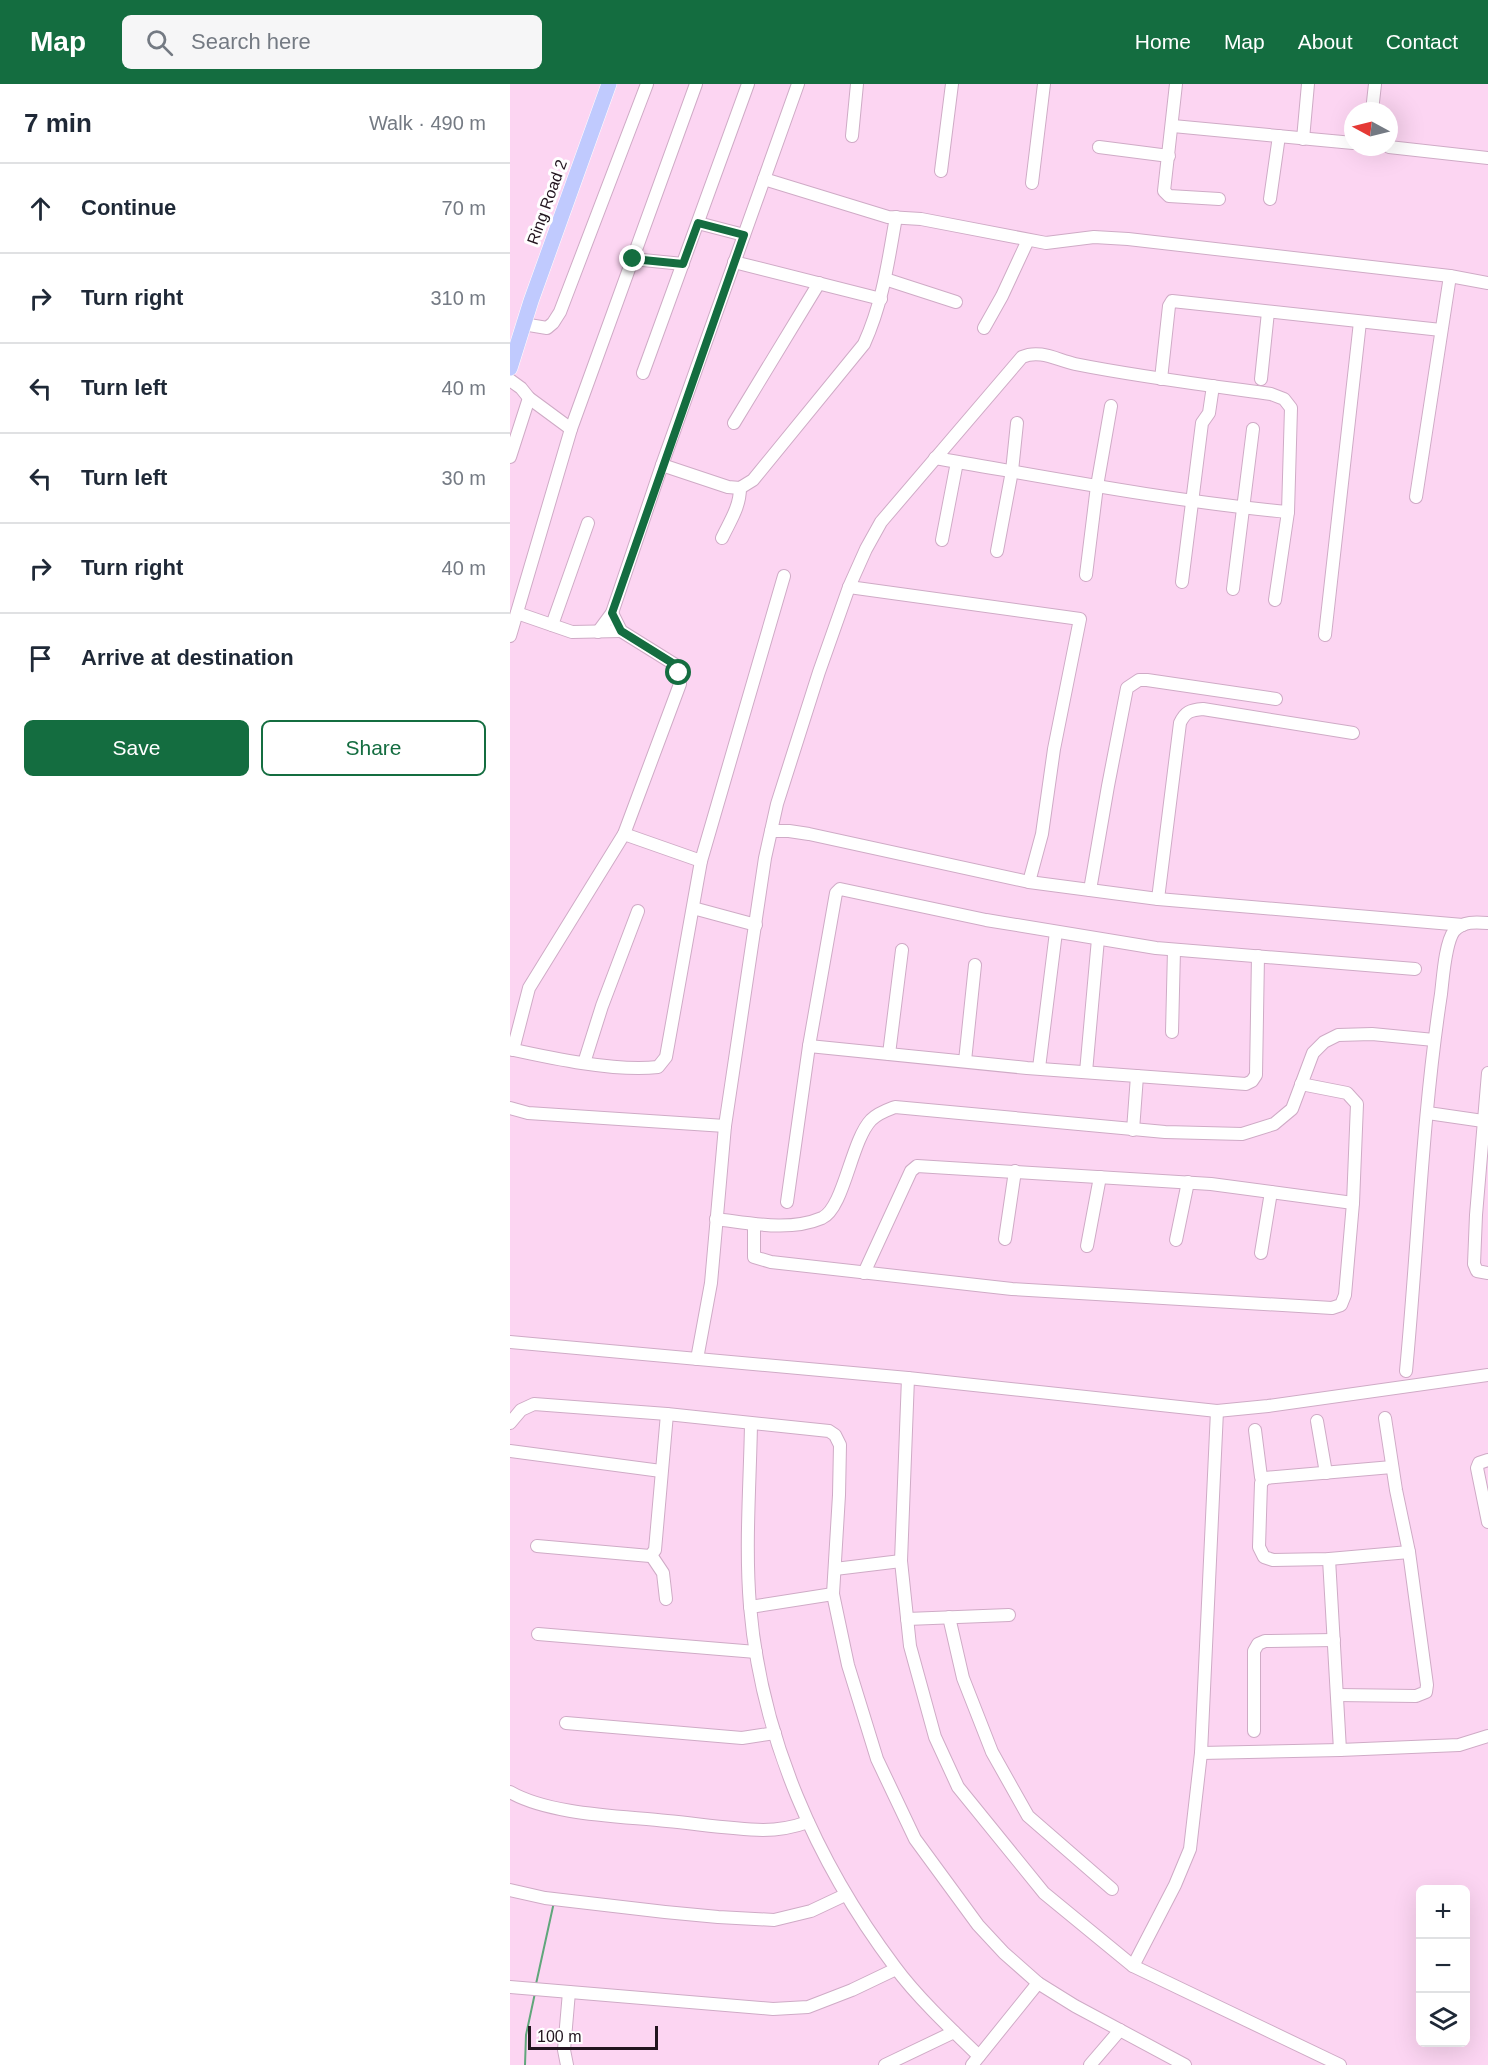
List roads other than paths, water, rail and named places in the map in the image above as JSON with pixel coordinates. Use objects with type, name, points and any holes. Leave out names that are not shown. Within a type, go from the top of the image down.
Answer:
[{"type":"main road","name":"Ring Road 2","points":[[511,358],[609,84]]},
{"type":"street","points":[[523,324],[547,328],[560,312],[647,84]]},
{"type":"street","points":[[510,636],[571,429],[696,84]]},
{"type":"street","points":[[643,373],[748,84]]},
{"type":"street","points":[[598,632],[612,613],[662,465],[798,84]]},
{"type":"street","points":[[852,136],[858,84]]},
{"type":"street","points":[[941,171],[952,84]]},
{"type":"street","points":[[1032,183],[1044,84]]},
{"type":"street","points":[[1176,84],[1164,191],[1169,196],[1219,199]]},
{"type":"street","points":[[1303,139],[1308,84]]},
{"type":"street","points":[[1373,102],[1375,84]]},
{"type":"street","points":[[1173,126],[1344,142]]},
{"type":"street","points":[[1270,199],[1279,136]]},
{"type":"street","points":[[1099,147],[1169,156]]},
{"type":"street","points":[[1398,148],[1488,158]]},
{"type":"street","points":[[764,179],[896,217],[921,219],[1046,243],[1094,237],[1128,239],[1450,276],[1488,283]]},
{"type":"street","points":[[662,465],[728,487],[740,488],[753,480],[864,344],[876,318],[881,299],[896,217]]},
{"type":"street","points":[[698,223],[744,235]]},
{"type":"street","points":[[984,328],[1028,240]]},
{"type":"street","points":[[633,259],[683,264]]},
{"type":"street","points":[[734,262],[881,299]]},
{"type":"street","points":[[1416,497],[1450,276]]},
{"type":"street","points":[[885,279],[956,302]]},
{"type":"street","points":[[734,423],[819,283]]},
{"type":"street","points":[[1161,379],[1169,306],[1172,301],[1441,330]]},
{"type":"street","points":[[1261,379],[1268,312]]},
{"type":"street","points":[[1325,635],[1360,322]]},
{"type":"street","points":[[697,1359],[711,1283],[725,1126],[765,858],[777,804],[819,672],[849,587],[881,522],[1022,357],[1031,353],[1161,379],[1271,394],[1284,399],[1291,408],[1288,512],[1275,600]]},
{"type":"street","points":[[510,380],[529,398],[571,429]]},
{"type":"street","points":[[1182,582],[1202,423],[1209,413],[1213,386]]},
{"type":"street","points":[[510,457],[529,398]]},
{"type":"street","points":[[1086,575],[1097,486],[1111,406]]},
{"type":"street","points":[[997,551],[1012,471],[1017,423]]},
{"type":"street","points":[[1233,589],[1253,429]]},
{"type":"street","points":[[935,458],[1097,486],[1243,508],[1288,512]]},
{"type":"street","points":[[942,540],[957,462]]},
{"type":"street","points":[[722,538],[740,499],[740,488]]},
{"type":"street","points":[[552,625],[588,523]]},
{"type":"street","points":[[612,613],[621,631],[674,664],[679,673],[680,684],[624,834],[529,988],[511,1049],[584,1063],[645,1069],[657,1067],[666,1057],[701,861],[784,576]]},
{"type":"street","points":[[849,587],[1080,619],[1054,749],[1042,834],[1029,882]]},
{"type":"street","points":[[517,613],[572,632],[621,631]]},
{"type":"street","points":[[1090,890],[1127,688],[1139,680],[1147,680],[1276,699]]},
{"type":"street","points":[[1158,899],[1180,723],[1184,715],[1191,710],[1203,709],[1353,734]]},
{"type":"street","points":[[771,831],[809,834],[1029,882],[1158,899],[1463,925]]},
{"type":"street","points":[[624,834],[701,861]]},
{"type":"street","points":[[788,1202],[809,1046],[836,893],[840,889],[986,920],[1174,950],[1415,969]]},
{"type":"street","points":[[693,908],[756,925]]},
{"type":"street","points":[[584,1063],[602,1006],[638,910]]},
{"type":"street","points":[[1406,1371],[1434,1040],[1450,942],[1454,932],[1463,925],[1473,922],[1488,923]]},
{"type":"street","points":[[1039,1068],[1056,932]]},
{"type":"street","points":[[1086,1072],[1098,939]]},
{"type":"street","points":[[1172,1032],[1174,950]]},
{"type":"street","points":[[889,1054],[902,951]]},
{"type":"street","points":[[809,1046],[1039,1068],[1246,1084],[1252,1081],[1256,1074],[1258,956]]},
{"type":"street","points":[[965,1061],[975,965]]},
{"type":"street","points":[[716,1219],[781,1225],[805,1223],[825,1217],[834,1205],[860,1136],[876,1116],[895,1107],[1132,1130],[1242,1134],[1274,1124],[1292,1109],[1313,1053],[1324,1042],[1338,1035],[1372,1034],[1434,1040]]},
{"type":"street","points":[[1488,1073],[1483,1121],[1484,1171],[1474,1264],[1477,1271],[1488,1273]]},
{"type":"street","points":[[1132,1130],[1137,1076]]},
{"type":"street","points":[[754,1224],[754,1257],[771,1262],[1012,1289],[1332,1308],[1341,1305],[1345,1295],[1353,1203],[1357,1104],[1347,1093],[1301,1084]]},
{"type":"street","points":[[510,1108],[528,1113],[725,1126]]},
{"type":"street","points":[[1428,1113],[1483,1121]]},
{"type":"street","points":[[864,1274],[911,1171],[917,1166],[1188,1182],[1353,1203]]},
{"type":"street","points":[[1005,1239],[1015,1172]]},
{"type":"street","points":[[1087,1246],[1100,1177]]},
{"type":"street","points":[[1176,1240],[1188,1182]]},
{"type":"street","points":[[1261,1253],[1271,1192]]},
{"type":"street","points":[[510,1342],[908,1378],[1217,1411],[1268,1407],[1488,1375]]},
{"type":"street","points":[[908,1378],[902,1561],[910,1646],[935,1737],[958,1787],[1044,1893],[1133,1966],[1340,2065]]},
{"type":"street","points":[[510,1423],[521,1410],[534,1404],[667,1414],[828,1431],[836,1435],[840,1445],[833,1594],[848,1665],[877,1759],[915,1839],[978,1925],[1004,1953],[1038,1983],[1075,2006],[1185,2065]]},
{"type":"street","points":[[1133,1966],[1175,1885],[1190,1849],[1201,1753],[1217,1411]]},
{"type":"street","points":[[537,1546],[643,1557],[655,1550],[667,1414]]},
{"type":"street","points":[[1337,1695],[1416,1696],[1426,1692],[1427,1685],[1409,1552],[1385,1418]]},
{"type":"street","points":[[1317,1421],[1326,1473]]},
{"type":"street","points":[[751,1424],[750,1607],[764,1695],[788,1776],[808,1822],[845,1895],[896,1969],[954,2032],[975,2060],[1038,1983]]},
{"type":"street","points":[[1255,1430],[1263,1481]]},
{"type":"street","points":[[510,1450],[661,1471]]},
{"type":"street","points":[[1488,1460],[1479,1463],[1477,1468],[1488,1522]]},
{"type":"street","points":[[1392,1467],[1265,1478],[1261,1483],[1259,1547],[1264,1557],[1273,1560],[1329,1559],[1409,1552]]},
{"type":"street","points":[[651,1554],[663,1574],[666,1599]]},
{"type":"street","points":[[1329,1559],[1340,1750]]},
{"type":"street","points":[[835,1569],[902,1561]]},
{"type":"street","points":[[750,1607],[833,1594]]},
{"type":"street","points":[[907,1619],[1009,1615]]},
{"type":"street","points":[[949,1617],[963,1678],[992,1752],[1028,1816],[1112,1889]]},
{"type":"street","points":[[538,1634],[756,1652]]},
{"type":"street","points":[[1254,1731],[1254,1651],[1258,1644],[1265,1641],[1334,1640]]},
{"type":"street","points":[[566,1724],[742,1738],[775,1733]]},
{"type":"street","points":[[1201,1753],[1459,1745],[1488,1736]]},
{"type":"street","points":[[510,1792],[526,1799],[574,1811],[651,1819],[765,1830],[794,1827],[808,1822]]},
{"type":"street","points":[[510,1890],[545,1898],[718,1917],[774,1920],[811,1911],[845,1895]]},
{"type":"street","points":[[510,1987],[773,2009],[808,2007],[852,1990],[896,1969]]},
{"type":"street","points":[[567,2065],[564,2050],[569,1992]]},
{"type":"street","points":[[1090,2065],[1120,2030]]},
{"type":"street","points":[[885,2065],[954,2032]]},
{"type":"waterway","points":[[536,1984],[554,1902]]},
{"type":"waterway","points":[[525,2065],[526,2035],[535,1993]]}]
